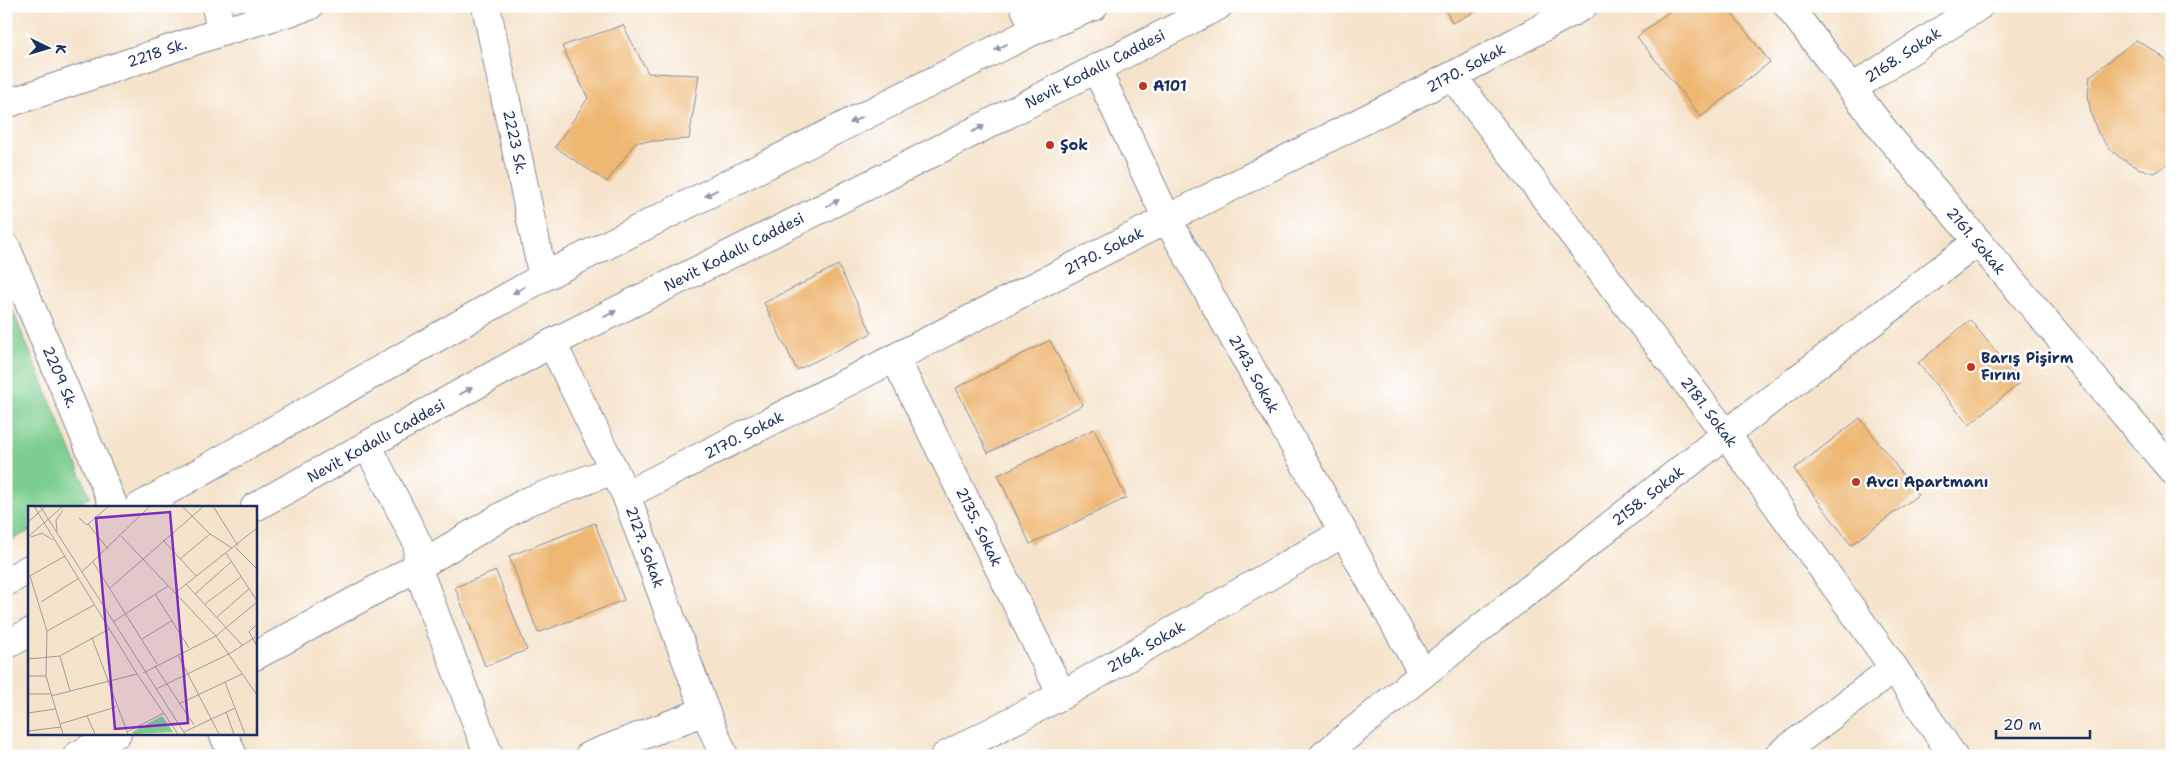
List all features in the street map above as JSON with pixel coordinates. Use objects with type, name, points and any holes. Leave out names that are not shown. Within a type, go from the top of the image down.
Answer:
[{"type":"street","name":"2218 Sk.","points":[[6,104],[219,19],[309,6]]},
{"type":"street","name":"2223 Sk.","points":[[486,6],[543,277]]},
{"type":"street","points":[[141,506],[543,277],[1029,18],[1094,6]]},
{"type":"street","name":"Nevit Kodallı Caddesi","points":[[256,506],[552,343],[903,168],[1218,6]]},
{"type":"street","name":"2170. Sokak","points":[[626,495],[1166,219],[1452,76],[1583,6]]},
{"type":"street","name":"2161. Sokak","points":[[1788,6],[1889,137],[2172,470]]},
{"type":"street","name":"2168. Sokak","points":[[1852,88],[1979,6]]},
{"type":"street","name":"2143. Sokak","points":[[1096,68],[1166,219],[1423,674]]},
{"type":"street","name":"2181. Sokak","points":[[1452,76],[1726,434],[1894,668],[1953,756]]},
{"type":"street","name":"2158. Sokak","points":[[1339,751],[1423,674],[1726,434],[1977,242]]},
{"type":"street","name":"2209 Sk.","points":[[6,247],[114,506]]},
{"type":"street","name":"2127. Sokak","points":[[552,343],[626,495],[705,710],[724,756]]},
{"type":"street","name":"2135. Sokak","points":[[895,358],[1062,695]]},
{"type":"street","points":[[367,446],[418,544],[417,567],[489,756]]},
{"type":"street","points":[[256,655],[417,567],[526,502],[614,470]]},
{"type":"street","name":"2164. Sokak","points":[[945,756],[1062,695],[1343,533]]},
{"type":"street","points":[[6,582],[28,570]]},
{"type":"street","points":[[6,645],[28,634]]},
{"type":"street","points":[[1778,756],[1894,668]]},
{"type":"street","points":[[589,756],[705,710]]},
{"type":"street","points":[[77,756],[115,734]]},
{"type":"street","points":[[223,734],[233,756]]},
{"type":"green space","points":[[6,295],[90,497],[74,506],[28,506],[28,532],[6,543]]},
{"type":"building","points":[[1444,6],[1487,6],[1452,23]]},
{"type":"building","points":[[1676,6],[1726,6],[1770,62],[1701,117],[1637,37]]},
{"type":"building","points":[[623,25],[648,73],[699,75],[689,139],[636,142],[607,182],[555,147],[588,98],[562,46]]},
{"type":"building","points":[[2136,40],[2158,53],[2172,66],[2172,161],[2154,173],[2138,168],[2123,160],[2110,149],[2098,133],[2091,114],[2088,95],[2090,76]]},
{"type":"building","points":[[838,265],[872,333],[797,370],[764,303]]},
{"type":"building","points":[[1970,320],[2021,382],[1969,425],[1918,363]]},
{"type":"building","points":[[1050,340],[1083,405],[988,453],[956,388]]},
{"type":"building","name":"Avcı Apartmanı","points":[[1860,418],[1918,495],[1851,545],[1794,469]]},
{"type":"building","points":[[1094,429],[1126,498],[1030,544],[998,475]]},
{"type":"building","points":[[595,523],[624,600],[538,633],[509,556]]},
{"type":"building","points":[[496,571],[527,650],[485,666],[455,587]]},
{"type":"place","name":"A101","points":[[1143,86]]},
{"type":"place","name":"Şok","points":[[1050,145]]},
{"type":"place","name":"Barış Pişirm Fırını","points":[[1971,367]]},
{"type":"place","name":"Avcı Apartmanı","points":[[1856,482]]}]
